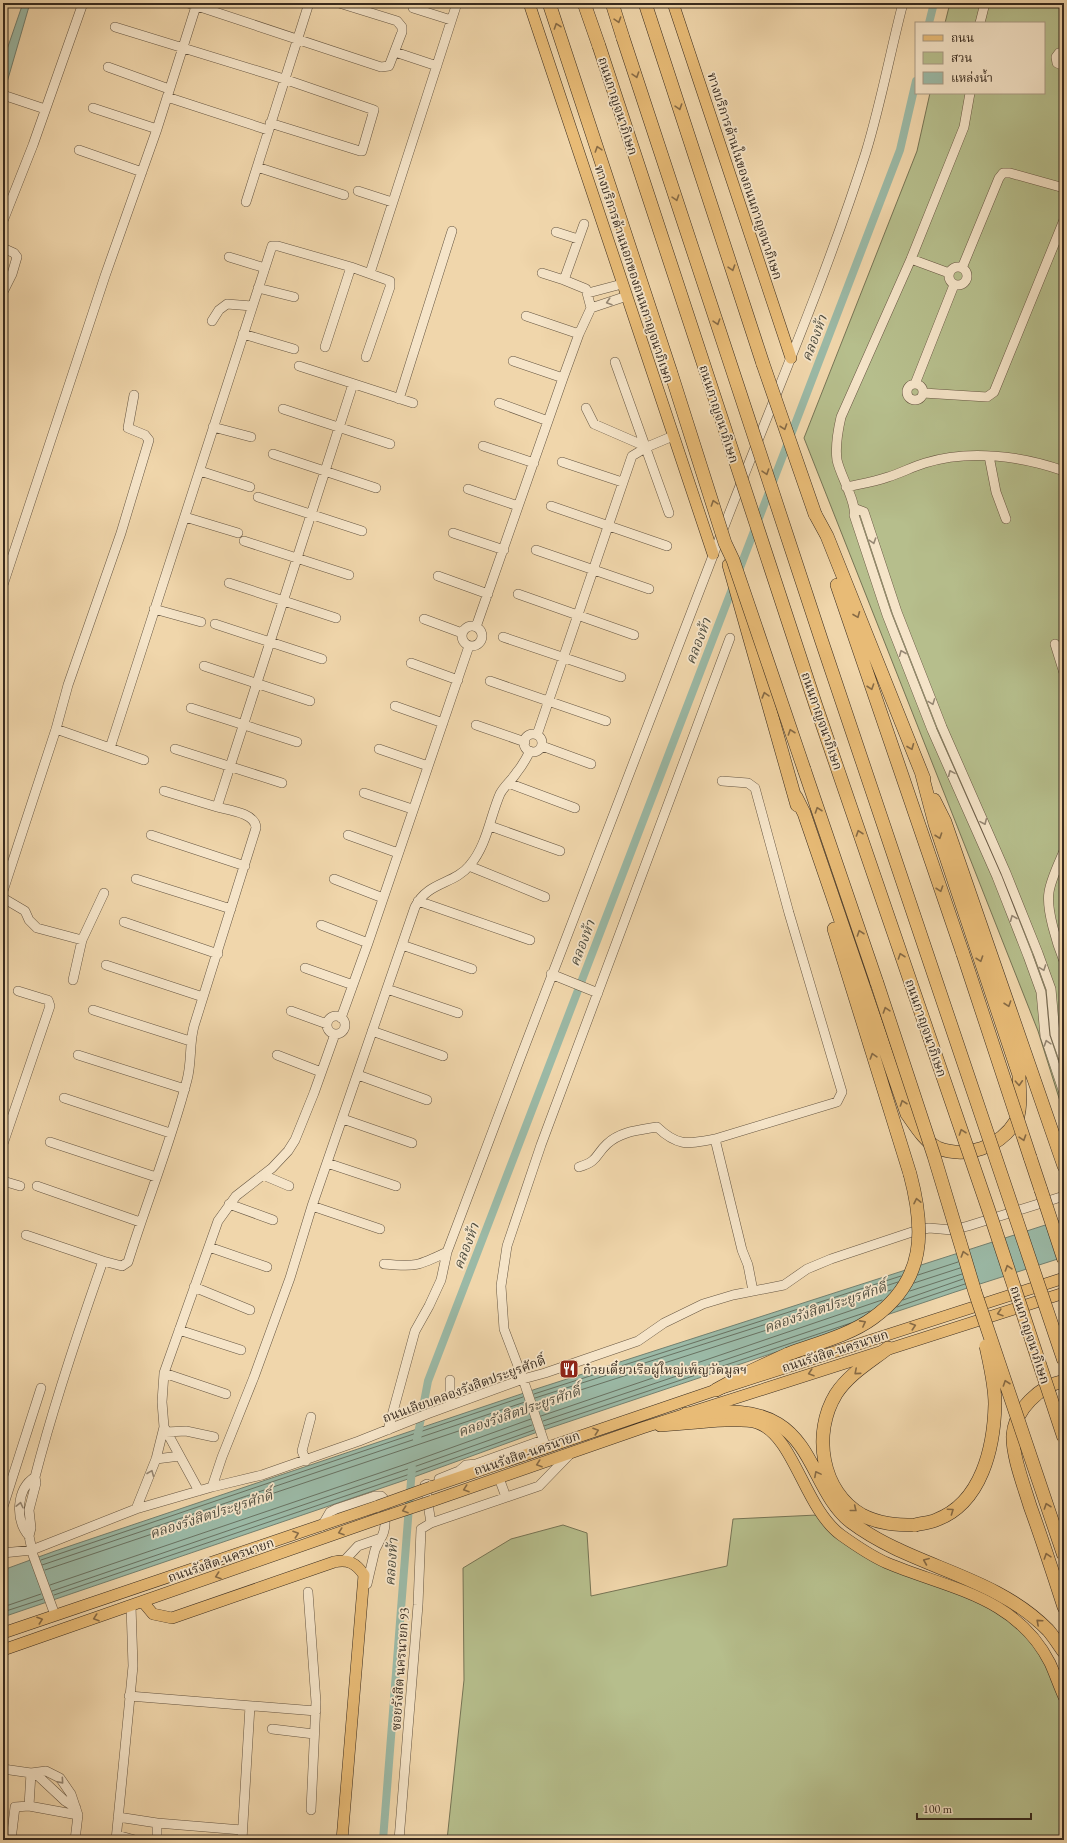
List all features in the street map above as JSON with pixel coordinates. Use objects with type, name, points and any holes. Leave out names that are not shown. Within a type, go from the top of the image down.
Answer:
[{"type":"highway","points":[[549,3],[671,373],[725,543],[735,567],[878,983],[934,1156],[975,1292],[1064,1556]]},
{"type":"highway","name":"ถนนกาญจนาภิเษก","points":[[584,3],[816,706],[992,1220],[1064,1438]]},
{"type":"highway","name":"ถนนกาญจนาภิเษก","points":[[612,3],[822,642],[1064,1361]]},
{"type":"highway","points":[[645,3],[771,389],[815,514],[827,536],[1064,1260]]},
{"type":"highway","points":[[716,1390],[751,1371],[788,1354],[853,1329],[872,1319],[885,1307],[908,1280],[913,1269],[918,1249],[920,1229],[918,1203],[910,1174],[807,841],[789,772],[763,688],[727,558],[725,543]]},
{"type":"highway","points":[[859,635],[945,822],[1064,1166]]},
{"type":"highway","points":[[796,797],[804,813],[907,1114],[921,1133],[937,1147],[960,1152],[982,1150],[1001,1137],[1016,1120],[1020,1098],[1019,1075],[934,824],[921,771]]},
{"type":"highway","points":[[888,1348],[857,1371],[836,1395],[823,1431],[824,1459],[834,1488],[841,1498],[861,1514],[878,1522],[896,1525],[916,1525],[937,1520],[966,1500],[983,1473],[990,1446],[995,1403],[992,1374],[975,1292]]},
{"type":"highway","points":[[1064,1381],[1056,1383],[1035,1396],[1023,1408],[1016,1421],[1013,1436],[1018,1470],[1064,1607]]},
{"type":"highway","points":[[686,1414],[742,1412],[755,1414],[778,1424],[796,1440],[808,1457],[828,1495],[846,1518],[870,1536],[891,1548],[971,1579],[1000,1594],[1027,1611],[1049,1631],[1064,1652]]},
{"type":"main road","name":"ทางบริการด้านนอกของถนนกาญจนาภิเษก","points":[[529,3],[713,554]]},
{"type":"main road","name":"ทางบริการด้านในของถนนกาญจนาภิเษก","points":[[673,3],[791,358]]},
{"type":"main road","name":"ถนนรังสิต-นครนายก","points":[[3,1633],[54,1611],[322,1526],[431,1487],[543,1442],[716,1390],[1064,1278]]},
{"type":"main road","name":"ถนนรังสิต-นครนายก","points":[[3,1650],[642,1428],[888,1348],[1064,1293]]},
{"type":"main road","points":[[642,1428],[740,1422],[757,1423],[773,1432],[782,1442],[813,1503],[824,1519],[839,1534],[886,1563],[973,1593],[1007,1613],[1026,1630],[1042,1651],[1050,1663],[1064,1697]]},
{"type":"main road","points":[[143,1602],[153,1614],[172,1618],[334,1562],[344,1561],[356,1564],[364,1575],[342,1840]]},
{"type":"street","points":[[3,221],[33,145],[83,3]]},
{"type":"street","points":[[246,202],[308,3]]},
{"type":"street","points":[[3,585],[105,276],[157,129],[182,49],[193,4],[381,66],[389,66],[402,32],[400,24],[397,21],[339,3]]},
{"type":"street","points":[[370,273],[457,3]]},
{"type":"street","points":[[388,1430],[415,1332],[441,1280],[447,1252],[554,975],[713,554],[791,358],[828,260],[877,116],[903,3]]},
{"type":"street","points":[[980,22],[985,3]]},
{"type":"street","points":[[413,8],[452,20]]},
{"type":"street","points":[[108,66],[168,93],[269,126],[360,151],[362,150],[374,113],[372,108],[284,79],[182,49],[115,27]]},
{"type":"street","points":[[1064,52],[1059,53],[1056,57],[1057,63],[1064,66]]},
{"type":"street","points":[[398,53],[437,66]]},
{"type":"street","points":[[970,94],[964,127],[911,259],[841,417],[837,438],[837,459],[846,487],[856,508],[864,512],[897,612],[942,726],[1006,873],[1038,953],[1051,989],[1055,1034],[1064,1060]]},
{"type":"street","points":[[4,96],[45,108]]},
{"type":"street","points":[[93,108],[157,129]]},
{"type":"street","points":[[79,150],[142,172]]},
{"type":"street","points":[[257,168],[344,195]]},
{"type":"street","points":[[962,268],[999,178],[1003,173],[1010,173],[1064,188]]},
{"type":"street","points":[[358,191],[392,202]]},
{"type":"street","points":[[923,393],[987,397],[994,392],[1064,220]]},
{"type":"street","points":[[564,280],[584,224]]},
{"type":"street","points":[[399,399],[452,231]]},
{"type":"street","points":[[556,232],[578,239]]},
{"type":"street","points":[[110,748],[271,248],[275,245],[388,279],[390,284],[366,357]]},
{"type":"street","points":[[3,248],[14,253],[17,257],[12,274],[3,292]]},
{"type":"street","points":[[230,257],[265,268]]},
{"type":"street","points":[[911,259],[949,273]]},
{"type":"street","points":[[325,347],[351,267]]},
{"type":"street","points":[[954,268],[962,268],[967,273],[967,280],[962,285],[954,285],[949,280],[949,273],[954,268]]},
{"type":"street","points":[[476,627],[563,378],[579,334],[591,308],[588,293],[584,287],[542,273]]},
{"type":"street","points":[[588,293],[622,284]]},
{"type":"street","points":[[923,393],[920,398],[914,400],[909,398],[906,392],[909,387],[915,384],[954,285]]},
{"type":"street","points":[[258,288],[294,297]]},
{"type":"street","points":[[591,308],[627,296]]},
{"type":"street","points":[[212,321],[219,310],[228,304],[252,306]]},
{"type":"street","points":[[526,316],[579,334]]},
{"type":"street","points":[[243,334],[294,349]]},
{"type":"street","points":[[513,361],[563,378]]},
{"type":"street","points":[[616,362],[669,513]]},
{"type":"street","points":[[299,366],[414,403]]},
{"type":"street","points":[[217,807],[242,724],[353,384]]},
{"type":"street","points":[[915,384],[920,387],[923,393]]},
{"type":"street","points":[[3,891],[56,729],[68,685],[121,533],[149,440],[145,435],[128,428],[134,395]]},
{"type":"street","points":[[499,403],[548,421]]},
{"type":"street","points":[[586,408],[594,424],[647,447]]},
{"type":"street","points":[[282,409],[390,444]]},
{"type":"street","points":[[213,427],[251,437]]},
{"type":"street","points":[[537,735],[632,456],[647,447],[673,436]]},
{"type":"street","points":[[483,446],[534,463]]},
{"type":"street","points":[[273,454],[376,488]]},
{"type":"street","points":[[846,487],[888,477],[926,462],[958,457],[989,456],[1027,460],[1064,472]]},
{"type":"street","points":[[989,456],[996,492],[1006,520]]},
{"type":"street","points":[[562,462],[622,482]]},
{"type":"street","points":[[200,471],[250,487]]},
{"type":"street","points":[[468,489],[518,506]]},
{"type":"street","points":[[258,497],[362,531]]},
{"type":"street","points":[[551,506],[667,546]]},
{"type":"street","points":[[856,508],[854,515],[887,615],[932,730],[997,877],[1041,992],[1045,1036],[1064,1093]]},
{"type":"street","points":[[185,517],[238,533]]},
{"type":"street","points":[[453,533],[504,550]]},
{"type":"street","points":[[244,541],[349,575]]},
{"type":"street","points":[[536,550],[649,590]]},
{"type":"street","points":[[438,576],[488,594]]},
{"type":"street","points":[[229,583],[336,618]]},
{"type":"street","points":[[518,594],[634,635]]},
{"type":"street","points":[[154,609],[201,622]]},
{"type":"street","points":[[424,619],[462,633]]},
{"type":"street","points":[[215,624],[322,659]]},
{"type":"street","points":[[476,627],[481,631],[481,640],[477,645],[469,646],[463,641],[462,633],[467,628],[476,627]]},
{"type":"street","points":[[503,637],[621,677]]},
{"type":"street","points":[[572,1452],[539,1486],[431,1522],[425,1485],[459,1471],[466,1465],[476,1464],[543,1442],[524,1382],[504,1329],[501,1286],[507,1246],[536,1158],[595,992],[730,638]]},
{"type":"street","points":[[1055,644],[1064,673]]},
{"type":"street","points":[[341,1018],[384,898],[412,809],[469,646]]},
{"type":"street","points":[[411,663],[458,680]]},
{"type":"street","points":[[204,666],[310,701]]},
{"type":"street","points":[[490,681],[606,721]]},
{"type":"street","points":[[395,706],[443,723]]},
{"type":"street","points":[[191,708],[297,742]]},
{"type":"street","points":[[476,725],[525,742]]},
{"type":"street","points":[[56,729],[144,760]]},
{"type":"street","points":[[537,735],[542,740],[542,746],[537,751],[530,751],[527,749],[525,742],[529,736],[537,735]]},
{"type":"street","points":[[542,746],[591,764]]},
{"type":"street","points":[[175,748],[282,783]]},
{"type":"street","points":[[379,749],[428,766]]},
{"type":"street","points":[[212,1487],[222,1457],[254,1377],[288,1285],[312,1206],[418,901],[430,889],[462,872],[469,866],[490,826],[500,796],[530,751]]},
{"type":"street","points":[[579,1167],[593,1162],[609,1142],[630,1131],[657,1127],[674,1140],[684,1142],[715,1138],[837,1102],[842,1092],[789,912],[758,794],[751,784],[722,781]]},
{"type":"street","points":[[508,784],[575,808]]},
{"type":"street","points":[[26,1235],[103,1261],[122,1266],[128,1262],[185,1089],[189,1072],[190,1041],[245,866],[256,824],[249,816],[164,792]]},
{"type":"street","points":[[962,797],[971,792]]},
{"type":"street","points":[[364,793],[412,809]]},
{"type":"street","points":[[490,826],[560,851]]},
{"type":"street","points":[[151,835],[245,866]]},
{"type":"street","points":[[348,835],[398,853]]},
{"type":"street","points":[[1064,851],[1049,892],[1051,917],[1059,949],[1064,960]]},
{"type":"street","points":[[469,866],[545,897]]},
{"type":"street","points":[[136,879],[231,910]]},
{"type":"street","points":[[334,879],[384,898]]},
{"type":"street","points":[[73,980],[82,940],[104,893]]},
{"type":"street","points":[[3,898],[25,911],[29,920],[37,928],[82,940]]},
{"type":"street","points":[[418,901],[530,940]]},
{"type":"street","points":[[124,922],[218,954]]},
{"type":"street","points":[[321,925],[368,943]]},
{"type":"street","points":[[402,946],[472,969]]},
{"type":"street","points":[[1028,956],[1038,953]]},
{"type":"street","points":[[106,965],[203,997]]},
{"type":"street","points":[[305,968],[353,985]]},
{"type":"street","points":[[554,975],[595,992]]},
{"type":"street","points":[[387,989],[458,1012]]},
{"type":"street","points":[[3,1144],[50,1006],[48,1000],[18,991]]},
{"type":"street","points":[[93,1010],[190,1041]]},
{"type":"street","points":[[291,1011],[327,1024]]},
{"type":"street","points":[[332,1017],[341,1018],[345,1024],[344,1030],[340,1034],[335,1034],[328,1030],[327,1024],[332,1017]]},
{"type":"street","points":[[372,1031],[444,1056]]},
{"type":"street","points":[[136,1509],[156,1459],[165,1430],[162,1402],[164,1373],[218,1222],[228,1204],[280,1161],[295,1140],[335,1034]]},
{"type":"street","points":[[78,1054],[185,1089]]},
{"type":"street","points":[[277,1055],[321,1072]]},
{"type":"street","points":[[358,1075],[427,1100]]},
{"type":"street","points":[[64,1098],[170,1133]]},
{"type":"street","points":[[343,1119],[412,1143]]},
{"type":"street","points":[[715,1138],[753,1291]]},
{"type":"street","points":[[50,1142],[156,1177]]},
{"type":"street","points":[[327,1163],[396,1186]]},
{"type":"street","points":[[263,1175],[289,1186]]},
{"type":"street","points":[[3,1182],[20,1186]]},
{"type":"street","points":[[37,1186],[140,1222]]},
{"type":"street","name":"ถนนเลียบคลองรังสิตประยูรศักดิ์","points":[[3,1553],[32,1552],[136,1509],[212,1487],[262,1475],[306,1461],[450,1405],[524,1382],[638,1341],[664,1323],[704,1304],[733,1295],[784,1285],[807,1269],[830,1259],[915,1231],[929,1228],[952,1230],[1064,1196]]},
{"type":"street","points":[[228,1204],[273,1220]]},
{"type":"street","points":[[312,1206],[380,1229]]},
{"type":"street","points":[[209,1247],[267,1267]]},
{"type":"street","points":[[384,1264],[411,1267],[422,1264],[447,1252]]},
{"type":"street","points":[[54,1611],[32,1552],[29,1536],[22,1529],[18,1510],[28,1481],[35,1476],[55,1403],[78,1329],[103,1261]]},
{"type":"street","points":[[194,1287],[250,1310]]},
{"type":"street","points":[[179,1330],[241,1350]]},
{"type":"street","points":[[164,1373],[226,1394]]},
{"type":"street","points":[[450,1380],[450,1405]]},
{"type":"street","points":[[3,1507],[41,1388]]},
{"type":"street","points":[[306,1461],[302,1451],[311,1417]]},
{"type":"street","points":[[165,1430],[186,1431],[214,1437]]},
{"type":"street","points":[[165,1430],[199,1491]]},
{"type":"street","points":[[156,1459],[180,1456]]},
{"type":"street","points":[[499,1478],[506,1497]]},
{"type":"street","points":[[322,1526],[330,1512],[336,1509],[381,1496],[384,1499],[385,1529],[375,1550],[367,1585],[362,1595]]},
{"type":"street","name":"ซอยรังสิต นครนายก 93","points":[[399,1840],[418,1605],[419,1536],[421,1529],[431,1522]]},
{"type":"street","points":[[344,1561],[358,1546],[381,1538]]},
{"type":"street","points":[[308,1592],[315,1670],[316,1711],[311,1810]]},
{"type":"street","points":[[131,1606],[133,1666],[129,1696],[117,1838],[135,1840]]},
{"type":"street","points":[[129,1696],[316,1711]]},
{"type":"street","points":[[242,1840],[250,1706]]},
{"type":"street","points":[[272,1730],[314,1734]]},
{"type":"street","points":[[3,1769],[33,1773],[46,1771],[60,1778],[71,1794],[77,1811],[75,1840]]},
{"type":"street","points":[[29,1806],[33,1773]]},
{"type":"street","points":[[33,1773],[77,1811]]},
{"type":"street","points":[[11,1840],[15,1807],[29,1806],[77,1811]]},
{"type":"street","points":[[118,1817],[157,1823],[242,1830]]},
{"type":"street","points":[[157,1823],[157,1840]]},
{"type":"green space","points":[[950,3],[1064,3],[1064,1114],[1038,1031],[804,438],[917,151],[930,94],[1045,94],[1045,22],[945,22]]},
{"type":"green space","points":[[817,1515],[846,1543],[1002,1613],[1021,1629],[1048,1666],[1064,1707],[1064,1840],[447,1840],[464,1680],[463,1568],[511,1539],[563,1525],[587,1533],[591,1596],[727,1566],[733,1519]]},
{"type":"water","points":[[23,3],[30,3],[3,96],[3,61]]},
{"type":"water","name":"คลองรังสิตประยูรศักดิ์","points":[[1064,1219],[1064,1257],[535,1433],[411,1478],[3,1617],[3,1570],[55,1551],[536,1389]]},
{"type":"waterway","name":"คลองห้า","points":[[929,22],[934,3]]},
{"type":"waterway","name":"คลองห้า","points":[[738,573],[900,150],[915,85]]},
{"type":"waterway","name":"คลองห้า","points":[[417,1439],[428,1381],[734,584]]},
{"type":"waterway","name":"คลองห้า","points":[[383,1840],[412,1468]]},
{"type":"place","name":"ก๋วยเตี๋ยวเรือผู้ใหญ่เพ็ญวัดมูลฯ","points":[[569,1369]]}]
